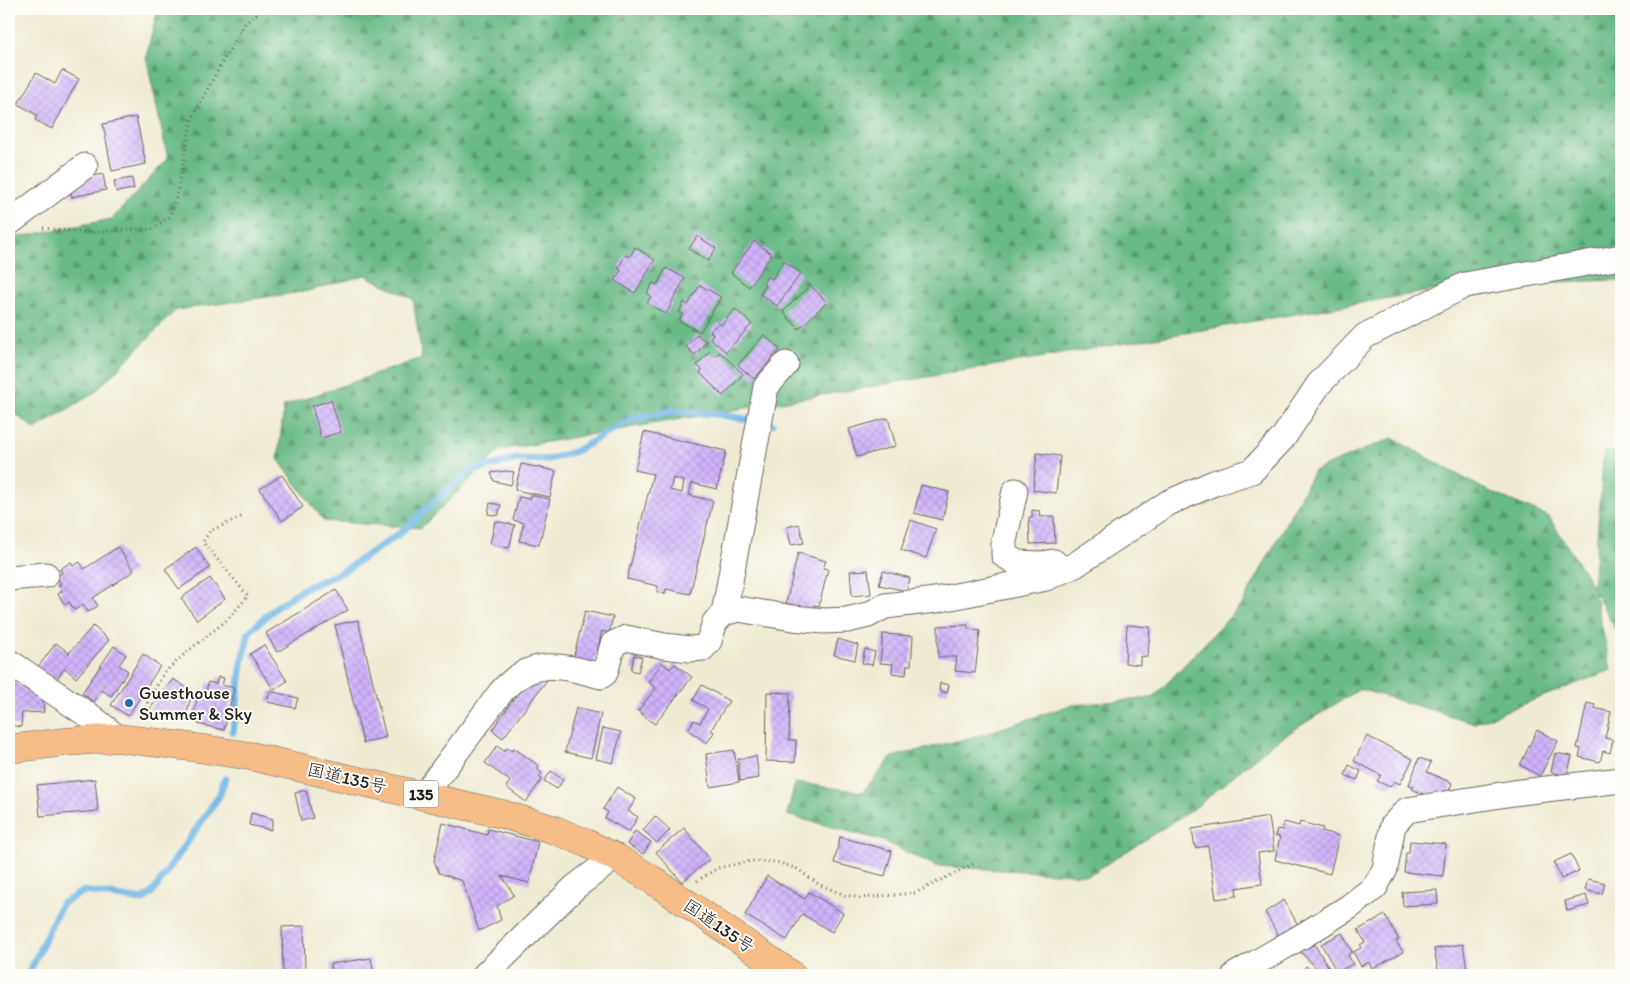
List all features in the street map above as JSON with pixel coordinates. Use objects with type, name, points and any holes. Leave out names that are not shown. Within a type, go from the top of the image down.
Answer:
[{"type":"highway","name":"国道135号","points":[[9,750],[65,742],[126,739],[250,756],[502,814],[555,830],[586,842],[615,857],[651,879],[792,975]]},
{"type":"street","points":[[9,223],[85,166]]},
{"type":"street","points":[[724,612],[738,608],[793,618],[824,621],[847,620],[868,615],[885,606],[936,600],[1046,578],[1075,565],[1168,503],[1214,483],[1252,471],[1283,438],[1319,384],[1366,336],[1464,285],[1621,257]]},
{"type":"street","points":[[424,795],[477,722],[512,680],[529,670],[540,667],[555,667],[601,676],[605,673],[613,644],[626,638],[690,649],[703,648],[709,641],[715,622],[724,612],[766,387],[786,364]]},
{"type":"street","points":[[1015,491],[1004,541],[1004,555],[1017,563],[1041,564],[1054,562],[1061,571]]},
{"type":"street","points":[[9,578],[46,575]]},
{"type":"street","points":[[9,662],[126,739]]},
{"type":"street","points":[[1235,975],[1349,907],[1375,886],[1385,869],[1393,825],[1407,810],[1513,793],[1621,780]]},
{"type":"street","points":[[485,975],[575,887],[615,857]]},
{"type":"path","points":[[34,228],[89,233],[151,230],[169,217],[176,198],[192,119],[245,23],[264,9]]},
{"type":"path","points":[[325,9],[357,15],[390,9]]},
{"type":"path","points":[[126,739],[164,673],[227,620],[248,596],[203,542],[210,531],[243,516]]},
{"type":"path","points":[[681,900],[694,882],[718,868],[751,862],[776,862],[797,869],[820,885],[845,895],[860,898],[915,893],[974,864]]},
{"type":"green space","points":[[158,9],[1621,9],[1621,280],[1465,285],[500,450],[421,528],[324,521],[278,459],[284,406],[422,358],[413,299],[365,275],[308,291],[176,310],[94,393],[35,429],[9,409],[9,239],[112,219],[168,159],[146,57]]},
{"type":"green space","points":[[1392,438],[1482,488],[1549,517],[1593,587],[1604,451],[1621,452],[1621,640],[1594,590],[1611,670],[1475,723],[1360,689],[1274,742],[1195,808],[1089,875],[936,866],[881,840],[787,815],[795,783],[863,792],[892,757],[981,735],[1071,705],[1153,698],[1243,603],[1314,471]]},
{"type":"building","points":[[62,70],[79,79],[52,129],[35,120],[37,115],[18,104],[36,73],[55,84]]},
{"type":"building","points":[[136,117],[146,164],[112,171],[103,124]]},
{"type":"building","points":[[103,174],[106,190],[72,197],[69,181]]},
{"type":"building","points":[[132,178],[134,189],[116,192],[114,181]]},
{"type":"building","points":[[697,236],[716,248],[708,261],[689,249]]},
{"type":"building","points":[[754,241],[772,254],[749,287],[731,273]]},
{"type":"building","points":[[635,247],[655,260],[635,293],[615,281],[621,270],[618,268],[626,255],[630,257]]},
{"type":"building","points":[[784,261],[801,273],[777,306],[760,294],[766,286],[763,283],[768,276],[772,279]]},
{"type":"building","points":[[666,268],[685,278],[666,314],[647,303],[651,296],[647,293],[653,283],[657,285]]},
{"type":"building","points":[[700,285],[721,297],[700,332],[679,321],[683,314],[679,312],[684,302],[688,305]]},
{"type":"building","points":[[810,285],[827,302],[799,329],[783,312]]},
{"type":"building","points":[[735,309],[752,324],[726,352],[710,338],[713,334],[710,331],[718,323],[721,325]]},
{"type":"building","points":[[697,334],[706,342],[695,355],[686,347]]},
{"type":"building","points":[[764,335],[780,349],[754,379],[738,365]]},
{"type":"building","points":[[710,351],[715,356],[720,352],[743,374],[723,396],[700,373],[702,370],[697,365]]},
{"type":"building","points":[[331,400],[341,432],[321,438],[312,406]]},
{"type":"building","points":[[888,418],[896,446],[857,457],[849,429]]},
{"type":"building","points":[[644,432],[726,451],[717,489],[692,483],[689,495],[713,501],[690,594],[666,589],[665,594],[657,592],[658,586],[627,579],[653,474],[635,470]],"holes":[[[673,478],[684,481],[682,493],[670,490]]]},
{"type":"building","points":[[1037,453],[1060,456],[1056,493],[1033,490]]},
{"type":"building","points":[[521,464],[556,471],[550,497],[515,490]]},
{"type":"building","points":[[514,472],[511,485],[494,481],[491,473]]},
{"type":"building","points":[[282,475],[303,507],[282,521],[260,489]]},
{"type":"building","points":[[921,485],[949,492],[942,520],[914,513]]},
{"type":"building","points":[[530,495],[550,499],[539,545],[519,541],[524,523],[513,520],[519,497],[529,499]]},
{"type":"building","points":[[490,503],[501,505],[498,516],[488,514]]},
{"type":"building","points":[[1032,510],[1040,511],[1039,517],[1054,516],[1055,543],[1030,544],[1029,517],[1032,517]]},
{"type":"building","points":[[911,520],[936,529],[926,558],[901,550]]},
{"type":"building","points":[[495,521],[515,525],[509,548],[490,544]]},
{"type":"building","points":[[799,524],[804,543],[791,545],[787,527]]},
{"type":"building","points":[[118,547],[134,571],[93,598],[98,606],[88,612],[83,604],[75,610],[69,602],[65,605],[58,594],[62,591],[58,585],[61,584],[57,577],[62,573],[60,569],[71,562],[73,566],[80,562],[84,569]]},
{"type":"building","points":[[196,547],[210,568],[179,589],[165,569]]},
{"type":"building","points":[[798,553],[826,561],[823,568],[828,569],[819,606],[814,605],[813,610],[786,603]]},
{"type":"building","points":[[868,570],[871,594],[852,596],[850,571]]},
{"type":"building","points":[[883,571],[910,578],[907,591],[879,585]]},
{"type":"building","points":[[210,578],[225,599],[197,620],[181,598]]},
{"type":"building","points":[[336,590],[348,610],[277,652],[266,633]]},
{"type":"building","points":[[585,611],[613,617],[609,633],[602,631],[594,665],[573,660]]},
{"type":"building","points":[[358,620],[386,737],[363,743],[335,625]]},
{"type":"building","points":[[968,625],[968,629],[980,631],[975,673],[955,671],[957,657],[938,657],[938,626]]},
{"type":"building","points":[[1127,625],[1150,627],[1148,657],[1140,656],[1140,665],[1125,663]]},
{"type":"building","points":[[93,626],[109,640],[76,678],[65,668],[56,680],[38,667],[56,643],[69,653]]},
{"type":"building","points":[[883,634],[913,636],[911,665],[907,665],[906,675],[892,673],[893,664],[880,663]]},
{"type":"building","points":[[838,639],[858,645],[855,660],[834,655]]},
{"type":"building","points":[[264,645],[287,681],[274,690],[250,654]]},
{"type":"building","points":[[114,646],[126,655],[119,665],[128,671],[111,696],[102,690],[94,702],[82,693]]},
{"type":"building","points":[[865,649],[875,652],[872,665],[862,663]]},
{"type":"building","points":[[143,654],[160,666],[128,716],[111,705]]},
{"type":"building","points":[[634,655],[642,657],[638,672],[631,670]]},
{"type":"building","points":[[662,663],[670,669],[675,664],[692,677],[655,724],[638,711],[656,688],[648,682]]},
{"type":"building","points":[[535,676],[547,680],[503,738],[492,730],[522,687]]},
{"type":"building","points":[[218,677],[224,678],[222,685],[234,688],[224,730],[198,724],[198,722],[192,720],[199,691],[206,692],[208,682],[216,684]]},
{"type":"building","points":[[9,679],[43,699],[44,712],[22,713],[21,727],[9,725]]},
{"type":"building","points":[[173,679],[192,691],[185,722],[161,716],[149,710]]},
{"type":"building","points":[[940,683],[949,685],[947,693],[939,691]]},
{"type":"building","points":[[702,685],[729,701],[711,730],[714,732],[707,743],[688,730],[694,720],[700,723],[708,709],[693,700]]},
{"type":"building","points":[[270,691],[298,698],[295,708],[267,702]]},
{"type":"building","points":[[767,692],[790,693],[789,740],[796,740],[795,762],[766,761]]},
{"type":"building","points":[[1587,703],[1595,705],[1594,708],[1611,712],[1605,738],[1613,740],[1610,753],[1603,751],[1600,762],[1579,757],[1581,749],[1577,748]]},
{"type":"building","points":[[576,708],[601,714],[591,758],[565,752]]},
{"type":"building","points":[[603,728],[621,732],[613,763],[596,759]]},
{"type":"building","points":[[1537,730],[1558,741],[1540,776],[1520,765]]},
{"type":"building","points":[[1367,736],[1413,759],[1400,784],[1394,781],[1390,787],[1377,781],[1381,775],[1354,761]]},
{"type":"building","points":[[497,746],[504,751],[507,748],[512,751],[514,748],[539,766],[537,769],[542,773],[539,777],[542,779],[526,802],[506,787],[510,781],[485,763]]},
{"type":"building","points":[[734,750],[739,782],[710,787],[706,754]]},
{"type":"building","points":[[1555,753],[1572,756],[1567,776],[1551,772]]},
{"type":"building","points":[[756,756],[759,778],[740,781],[738,759]]},
{"type":"building","points":[[1419,758],[1431,762],[1427,772],[1452,783],[1447,797],[1434,793],[1432,798],[1412,789],[1414,786],[1409,785]]},
{"type":"building","points":[[1349,765],[1361,771],[1357,780],[1345,775]]},
{"type":"building","points":[[551,771],[563,780],[557,789],[544,781]]},
{"type":"building","points":[[95,779],[98,811],[40,816],[37,785]]},
{"type":"building","points":[[617,787],[636,799],[628,811],[638,817],[629,832],[605,818],[608,812],[603,809]]},
{"type":"building","points":[[306,790],[313,818],[301,821],[295,793]]},
{"type":"building","points":[[251,813],[273,819],[271,830],[249,825]]},
{"type":"building","points":[[655,816],[670,830],[657,843],[643,830]]},
{"type":"building","points":[[1269,817],[1274,851],[1258,853],[1262,884],[1236,888],[1237,896],[1216,899],[1208,846],[1195,848],[1192,829]]},
{"type":"building","points":[[1284,822],[1299,826],[1300,822],[1323,828],[1322,831],[1339,836],[1330,874],[1275,860],[1280,837],[1275,836],[1277,829],[1282,830]]},
{"type":"building","points":[[443,823],[487,835],[488,829],[538,842],[529,883],[502,876],[514,895],[497,906],[501,920],[479,931],[462,881],[439,873],[434,861]]},
{"type":"building","points":[[684,828],[710,859],[682,882],[656,852]]},
{"type":"building","points":[[635,831],[651,842],[643,854],[627,844]]},
{"type":"building","points":[[840,837],[892,851],[885,876],[834,863]]},
{"type":"building","points":[[1410,841],[1446,844],[1443,876],[1404,872],[1406,853],[1409,853]]},
{"type":"building","points":[[1571,854],[1579,871],[1561,879],[1554,862]]},
{"type":"building","points":[[767,876],[805,899],[809,892],[843,913],[832,932],[802,914],[787,940],[745,915]]},
{"type":"building","points":[[1588,879],[1605,883],[1602,894],[1585,890]]},
{"type":"building","points":[[1437,890],[1438,904],[1403,906],[1402,892]]},
{"type":"building","points":[[1586,895],[1589,905],[1567,911],[1565,901]]},
{"type":"building","points":[[1284,900],[1299,927],[1280,938],[1265,912]]},
{"type":"building","points":[[1385,915],[1399,940],[1396,941],[1403,952],[1372,969],[1369,962],[1361,966],[1353,952],[1361,948],[1360,945],[1365,942],[1358,930]]},
{"type":"building","points":[[304,926],[305,974],[283,975],[282,927]]},
{"type":"building","points":[[1342,933],[1352,952],[1348,955],[1353,964],[1337,972],[1321,944]]},
{"type":"building","points":[[1313,942],[1329,968],[1320,972],[1299,950]]},
{"type":"building","points":[[1463,944],[1468,975],[1439,975],[1434,949]]},
{"type":"building","points":[[371,958],[374,975],[332,975],[330,964]]},
{"type":"building","points":[[1306,966],[1317,975],[1299,975]]},
{"type":"waterway","points":[[233,732],[242,663],[249,632],[275,608],[303,589],[342,572],[399,534],[455,483],[472,471],[517,459],[547,460],[576,451],[631,419],[672,411],[718,414],[772,424]]},
{"type":"waterway","points":[[28,975],[61,904],[84,891],[143,900],[153,892],[219,796],[225,779]]},
{"type":"place","name":"Guesthouse Summer & Sky","points":[[129,703]]}]
